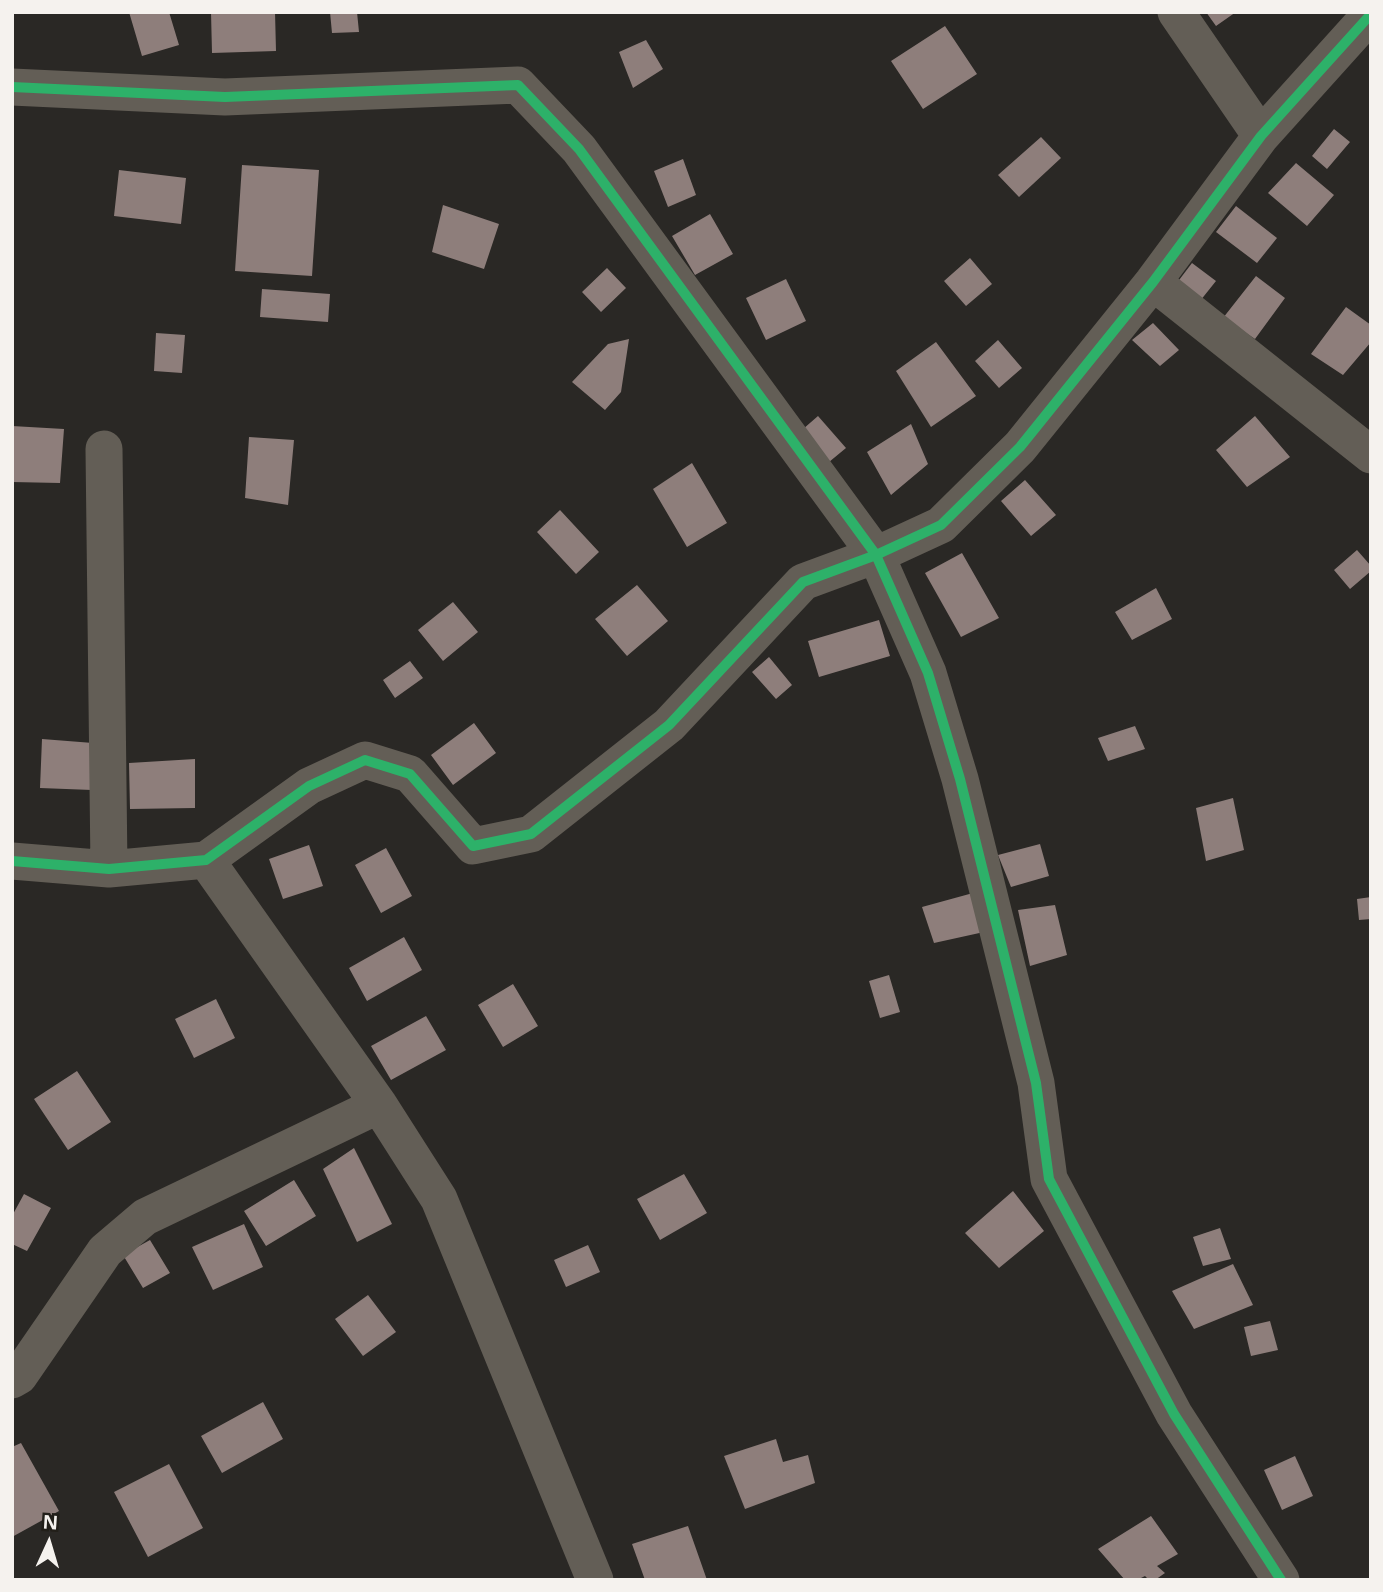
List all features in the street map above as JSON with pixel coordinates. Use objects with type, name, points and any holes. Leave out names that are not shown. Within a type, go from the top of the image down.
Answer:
[{"type":"street","points":[[1176,12],[1261,136]]},
{"type":"street","points":[[12,861],[109,869],[206,860],[309,786],[365,760],[410,774],[473,846],[531,834],[669,725],[803,582],[876,555],[941,525],[1020,447],[1153,282],[1261,136],[1371,14]]},
{"type":"street","points":[[12,87],[225,97],[518,85],[579,149],[876,555],[928,673],[960,779],[1036,1083],[1049,1179],[1174,1414],[1281,1580]]},
{"type":"street","points":[[1153,282],[1371,455]]},
{"type":"street","points":[[104,449],[109,869]]},
{"type":"street","points":[[206,860],[379,1105],[439,1199],[595,1580]]},
{"type":"street","points":[[12,1380],[19,1376],[105,1251],[145,1217],[379,1105]]},
{"type":"building","points":[[129,12],[169,12],[179,45],[142,56]]},
{"type":"building","points":[[211,12],[275,12],[276,51],[212,53]]},
{"type":"building","points":[[330,12],[357,12],[359,32],[332,33]]},
{"type":"building","points":[[1206,12],[1236,12],[1216,26]]},
{"type":"building","points":[[945,26],[977,74],[923,109],[891,61]]},
{"type":"building","points":[[646,40],[663,69],[633,88],[619,52]]},
{"type":"building","points":[[1334,129],[1350,142],[1327,169],[1312,156]]},
{"type":"building","points":[[1041,137],[1061,158],[1019,197],[998,175]]},
{"type":"building","points":[[683,159],[696,195],[668,207],[654,171]]},
{"type":"building","points":[[1296,163],[1334,195],[1307,226],[1268,193]]},
{"type":"building","points":[[242,165],[319,170],[312,276],[235,271]]},
{"type":"building","points":[[119,170],[186,178],[181,224],[114,216]]},
{"type":"building","points":[[443,205],[499,224],[484,269],[432,252]]},
{"type":"building","points":[[1236,206],[1277,238],[1257,263],[1216,232]]},
{"type":"building","points":[[710,214],[733,254],[695,275],[672,236]]},
{"type":"building","points":[[970,258],[992,284],[966,306],[944,281]]},
{"type":"building","points":[[1192,263],[1216,281],[1196,306],[1173,288]]},
{"type":"building","points":[[607,268],[626,288],[601,312],[582,292]]},
{"type":"building","points":[[1256,276],[1285,298],[1255,339],[1223,318]]},
{"type":"building","points":[[786,279],[806,321],[766,340],[746,298]]},
{"type":"building","points":[[262,289],[330,294],[328,322],[260,317]]},
{"type":"building","points":[[1346,307],[1371,325],[1371,342],[1343,375],[1311,354]]},
{"type":"building","points":[[1153,323],[1179,350],[1160,366],[1132,340]]},
{"type":"building","points":[[156,333],[185,335],[182,373],[154,371]]},
{"type":"building","points":[[629,339],[621,392],[605,410],[572,382],[608,344]]},
{"type":"building","points":[[998,340],[1022,368],[999,388],[975,361]]},
{"type":"building","points":[[936,342],[976,396],[931,427],[896,371]]},
{"type":"building","points":[[818,416],[846,448],[823,467],[795,436]]},
{"type":"building","points":[[1255,416],[1290,457],[1247,487],[1216,450]]},
{"type":"building","points":[[911,424],[928,464],[891,495],[867,452]]},
{"type":"building","points":[[12,426],[64,429],[60,483],[12,482]]},
{"type":"building","points":[[249,437],[294,440],[288,505],[245,498]]},
{"type":"building","points":[[692,463],[727,523],[687,547],[653,489]]},
{"type":"building","points":[[1025,480],[1056,515],[1031,536],[1001,501]]},
{"type":"building","points":[[560,510],[599,552],[576,574],[537,532]]},
{"type":"building","points":[[1357,550],[1371,566],[1371,571],[1350,589],[1334,570]]},
{"type":"building","points":[[962,553],[999,618],[961,637],[925,573]]},
{"type":"building","points":[[637,585],[668,621],[627,656],[595,619]]},
{"type":"building","points":[[1156,588],[1172,619],[1132,640],[1115,612]]},
{"type":"building","points":[[453,602],[478,632],[443,661],[418,630]]},
{"type":"building","points":[[879,620],[890,656],[819,677],[808,641]]},
{"type":"building","points":[[769,657],[792,685],[776,699],[752,672]]},
{"type":"building","points":[[410,661],[423,678],[395,698],[383,680]]},
{"type":"building","points":[[474,723],[496,753],[453,785],[431,755]]},
{"type":"building","points":[[1135,726],[1145,749],[1108,761],[1098,738]]},
{"type":"building","points":[[42,739],[93,743],[92,790],[40,788]]},
{"type":"building","points":[[195,759],[195,808],[130,809],[129,763]]},
{"type":"building","points":[[1233,798],[1244,850],[1206,861],[1196,808]]},
{"type":"building","points":[[1040,844],[1049,876],[1011,887],[998,855]]},
{"type":"building","points":[[309,845],[323,886],[283,899],[269,859]]},
{"type":"building","points":[[386,848],[412,896],[381,913],[355,865]]},
{"type":"building","points":[[973,893],[984,932],[934,943],[922,907]]},
{"type":"building","points":[[1371,897],[1371,919],[1359,920],[1357,899]]},
{"type":"building","points":[[1055,905],[1067,955],[1030,966],[1018,910]]},
{"type":"building","points":[[404,937],[422,970],[367,1001],[349,968]]},
{"type":"building","points":[[889,975],[900,1012],[880,1018],[869,981]]},
{"type":"building","points":[[513,984],[538,1026],[503,1047],[478,1005]]},
{"type":"building","points":[[216,999],[235,1038],[194,1058],[175,1019]]},
{"type":"building","points":[[426,1016],[446,1050],[391,1080],[371,1046]]},
{"type":"building","points":[[77,1071],[111,1122],[68,1150],[34,1099]]},
{"type":"building","points":[[354,1148],[392,1224],[357,1242],[323,1169]]},
{"type":"building","points":[[684,1174],[707,1213],[660,1240],[637,1199]]},
{"type":"building","points":[[294,1180],[316,1216],[266,1246],[244,1211]]},
{"type":"building","points":[[1013,1191],[1044,1231],[999,1268],[965,1233]]},
{"type":"building","points":[[24,1194],[51,1208],[27,1251],[12,1244],[12,1216]]},
{"type":"building","points":[[244,1224],[263,1267],[213,1290],[192,1247]]},
{"type":"building","points":[[1220,1228],[1231,1259],[1203,1266],[1193,1237]]},
{"type":"building","points":[[150,1240],[170,1273],[143,1288],[123,1255]]},
{"type":"building","points":[[588,1245],[600,1272],[566,1287],[554,1260]]},
{"type":"building","points":[[1233,1264],[1253,1305],[1194,1329],[1172,1291]]},
{"type":"building","points":[[368,1295],[396,1332],[363,1356],[335,1319]]},
{"type":"building","points":[[1270,1321],[1278,1350],[1251,1356],[1244,1327]]},
{"type":"building","points":[[263,1402],[283,1439],[222,1473],[201,1436]]},
{"type":"building","points":[[776,1439],[783,1462],[808,1455],[815,1483],[745,1509],[724,1456]]},
{"type":"building","points":[[21,1443],[59,1511],[12,1537],[12,1447]]},
{"type":"building","points":[[1295,1456],[1313,1496],[1282,1510],[1264,1470]]},
{"type":"building","points":[[169,1464],[203,1528],[148,1557],[114,1492]]},
{"type":"building","points":[[1151,1516],[1178,1554],[1157,1566],[1165,1573],[1155,1580],[1149,1580],[1145,1576],[1137,1580],[1125,1580],[1098,1549]]},
{"type":"building","points":[[688,1526],[707,1580],[645,1580],[632,1544]]},
{"type":"cycle path","points":[[12,861],[109,869],[206,860],[309,786],[365,760],[410,774],[473,846],[531,834],[669,725],[803,582],[876,555],[941,525],[1020,447],[1153,282],[1261,136],[1371,14]]},
{"type":"cycle path","points":[[12,87],[225,97],[518,85],[579,149],[876,555],[928,673],[960,779],[1036,1083],[1049,1179],[1174,1414],[1281,1580]]}]
